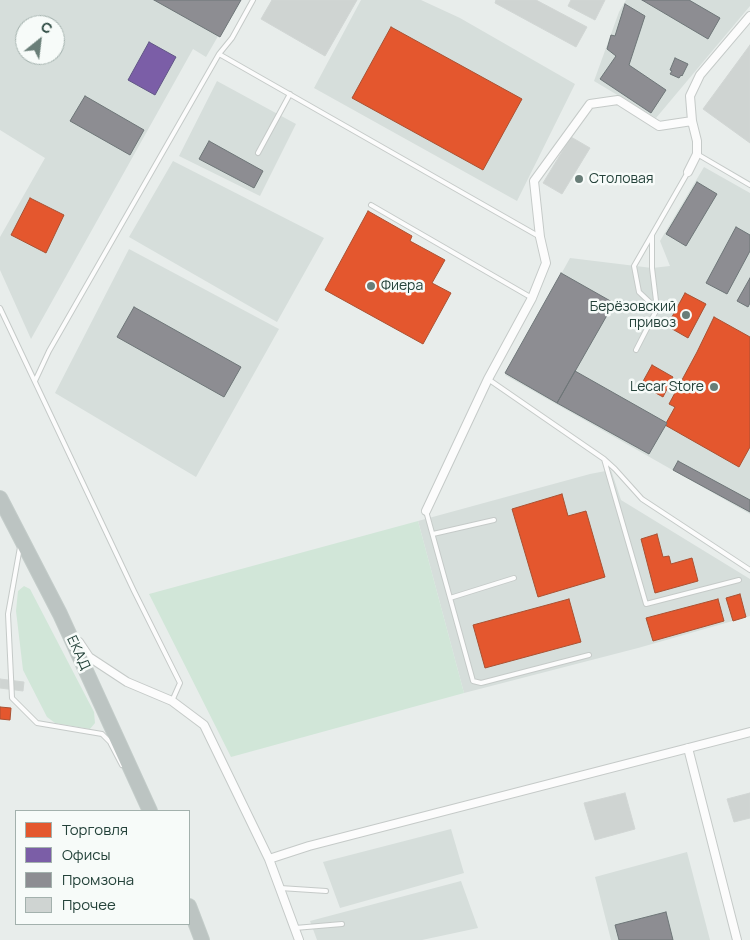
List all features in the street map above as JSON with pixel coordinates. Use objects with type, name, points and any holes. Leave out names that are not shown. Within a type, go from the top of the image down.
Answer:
[{"type":"highway","name":"ЕКАД","points":[[0,498],[63,620],[150,810]]},
{"type":"highway","points":[[190,909],[202,940]]},
{"type":"street","points":[[688,172],[697,154],[697,141],[692,121],[690,96],[700,75],[750,16]]},
{"type":"street","points":[[426,510],[488,379],[532,298],[546,263],[540,237],[534,181],[590,104],[618,100],[659,126],[692,121]]},
{"type":"street","points":[[63,620],[89,657],[127,682],[172,701],[204,725],[269,859],[299,940]]},
{"type":"street","points":[[269,859],[309,846],[750,732]]},
{"type":"street","points":[[688,748],[737,940]]},
{"type":"lane","points":[[35,381],[49,350],[219,54],[232,38],[253,0]]},
{"type":"lane","points":[[219,54],[540,237]]},
{"type":"lane","points":[[258,153],[290,94]]},
{"type":"lane","points":[[697,154],[750,185]]},
{"type":"lane","points":[[657,309],[639,292],[634,266],[688,172]]},
{"type":"lane","points":[[372,205],[532,298]]},
{"type":"lane","points":[[636,350],[657,309],[652,268],[652,234]]},
{"type":"lane","points":[[0,308],[134,591],[180,683],[172,701]]},
{"type":"lane","points":[[488,379],[604,459],[616,469],[642,499],[749,568]]},
{"type":"lane","points":[[604,459],[646,604],[739,580]]},
{"type":"lane","points":[[426,510],[472,681],[481,683],[589,655]]},
{"type":"lane","points":[[433,534],[494,520]]},
{"type":"lane","points":[[21,540],[8,614],[12,698],[37,723],[102,734],[106,737],[122,766],[136,779]]},
{"type":"lane","points":[[450,598],[514,578]]},
{"type":"lane","points":[[280,888],[326,891]]},
{"type":"lane","points":[[295,928],[342,924]]},
{"type":"shaded area","points":[[0,0],[239,0],[206,57],[193,49],[31,339],[0,270],[0,237],[45,158],[0,130]]},
{"type":"shaded area","points":[[361,0],[421,0],[460,18],[575,84],[517,201],[314,88]]},
{"type":"shaded area","points":[[626,0],[750,0],[750,6],[656,118],[594,81],[619,12]]},
{"type":"shaded area","points":[[217,81],[296,124],[260,196],[179,156]]},
{"type":"shaded area","points":[[173,161],[324,238],[277,322],[129,237]]},
{"type":"shaded area","points":[[704,167],[750,193],[750,514],[505,375],[570,258],[652,268],[670,266],[660,241]]},
{"type":"shaded area","points":[[129,249],[279,329],[196,477],[55,393]]},
{"type":"shaded area","points":[[611,470],[621,500],[750,579],[750,616],[638,648],[464,693],[418,521]]},
{"type":"shaded area","points":[[451,829],[464,873],[340,908],[323,862]]},
{"type":"shaded area","points":[[687,852],[710,940],[611,940],[595,877]]},
{"type":"shaded area","points":[[461,881],[478,928],[422,940],[317,940],[310,921]]},
{"type":"green space","points":[[418,521],[464,693],[231,757],[149,594]]},
{"type":"green space","points":[[24,586],[30,589],[94,712],[95,723],[90,729],[55,723],[47,717],[23,670],[16,611],[18,591]]},
{"type":"building: Торговля","points":[[391,27],[522,99],[483,170],[352,98]]},
{"type":"building: Торговля","points":[[30,198],[64,215],[46,253],[11,235]]},
{"type":"building: Торговля","points":[[368,211],[412,236],[410,241],[445,260],[432,283],[451,293],[423,344],[325,290]]},
{"type":"building: Торговля","name":"Берёзовский привоз","points":[[685,293],[706,304],[688,338],[667,326]]},
{"type":"building: Торговля","points":[[714,317],[750,337],[750,447],[739,467],[665,425],[675,407],[669,404]]},
{"type":"building: Торговля","points":[[652,365],[673,377],[663,397],[641,385]]},
{"type":"building: Торговля","points":[[562,494],[568,516],[586,511],[605,577],[538,597],[512,509]]},
{"type":"building: Торговля","points":[[657,534],[663,557],[669,556],[671,564],[692,558],[698,581],[655,593],[641,539]]},
{"type":"building: Торговля","points":[[740,594],[746,617],[733,621],[726,598]]},
{"type":"building: Торговля","points":[[569,599],[581,642],[485,668],[473,625]]},
{"type":"building: Торговля","points":[[718,599],[724,621],[653,641],[646,618]]},
{"type":"building: Торговля","points":[[0,707],[11,708],[10,720],[0,719]]},
{"type":"building: Офисы","points":[[149,42],[176,57],[155,95],[128,80]]},
{"type":"building: Промзона","points":[[154,0],[241,0],[220,37]]},
{"type":"building: Промзона","points":[[642,0],[689,0],[720,18],[708,39]]},
{"type":"building: Промзона","points":[[625,4],[645,16],[629,65],[666,90],[651,113],[600,79],[616,56],[607,49],[611,35],[615,36]]},
{"type":"building: Промзона","points":[[675,58],[688,64],[679,78],[670,74]]},
{"type":"building: Промзона","points":[[85,96],[144,130],[130,155],[70,121]]},
{"type":"building: Промзона","points":[[209,141],[263,171],[254,188],[199,159]]},
{"type":"building: Промзона","points":[[697,182],[717,194],[686,246],[666,234]]},
{"type":"building: Промзона","points":[[736,227],[750,235],[750,251],[727,294],[706,283]]},
{"type":"building: Промзона","points":[[561,273],[614,303],[557,403],[505,373]]},
{"type":"building: Промзона","points":[[750,278],[750,303],[748,307],[737,301]]},
{"type":"building: Промзона","points":[[134,307],[241,367],[224,397],[117,337]]},
{"type":"building: Промзона","points":[[575,371],[667,423],[649,454],[557,403]]},
{"type":"building: Промзона","points":[[678,461],[750,500],[750,512],[673,470]]},
{"type":"building: Промзона","points":[[666,912],[673,940],[619,940],[615,925]]},
{"type":"building: Прочее","points":[[272,0],[357,0],[325,56],[261,19]]},
{"type":"building: Прочее","points":[[496,0],[536,0],[587,27],[576,47],[495,3]]},
{"type":"building: Прочее","points":[[571,0],[605,0],[595,20],[568,6]]},
{"type":"building: Прочее","points":[[750,45],[750,143],[703,109]]},
{"type":"building: Прочее","points":[[571,137],[590,148],[562,194],[543,183]]},
{"type":"building: Прочее","points":[[0,679],[24,682],[23,691],[0,688]]},
{"type":"building: Прочее","points":[[625,793],[635,829],[595,840],[584,803]]},
{"type":"building: Прочее","points":[[750,793],[750,818],[734,822],[727,799]]},
{"type":"place","name":"Столовая","points":[[579,179]]},
{"type":"place","name":"Фиера","points":[[371,286]]},
{"type":"place","name":"Берёзовский привоз","points":[[686,315]]},
{"type":"place","name":"Lecar Store","points":[[714,387]]}]
